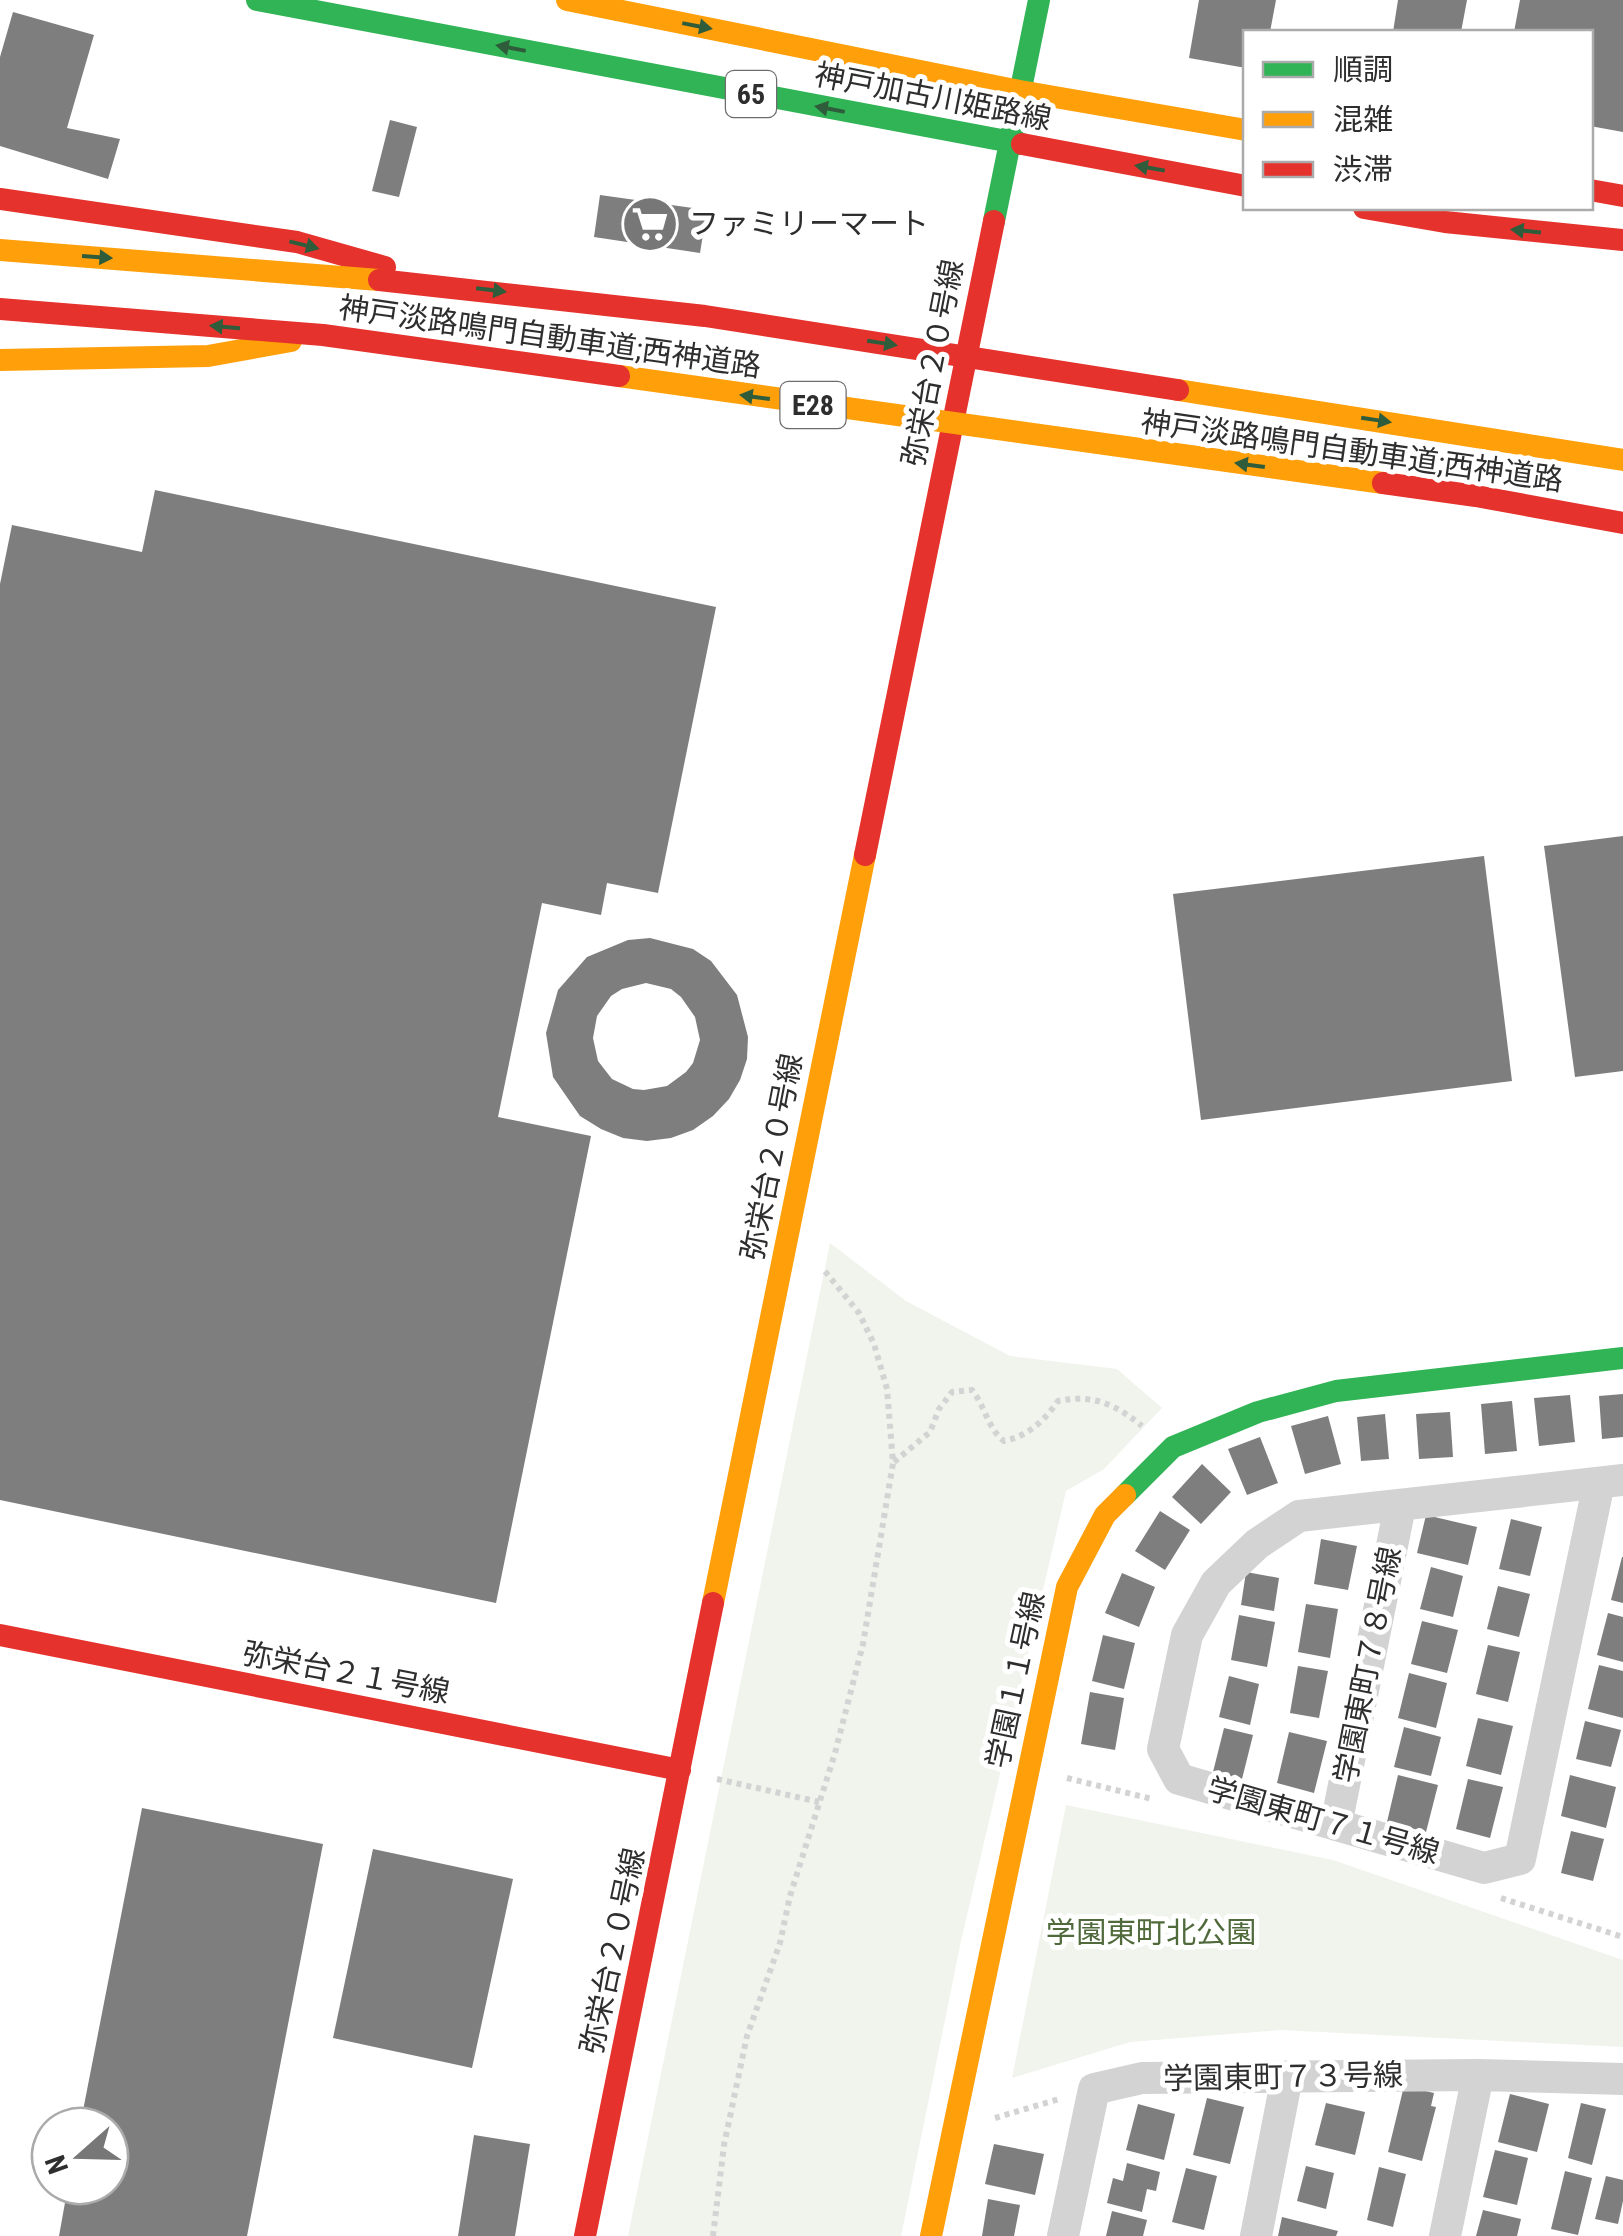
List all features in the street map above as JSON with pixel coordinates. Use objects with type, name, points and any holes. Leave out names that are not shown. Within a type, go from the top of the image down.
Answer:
[{"type":"main road","name":"神戸加古川姫路線","points":[[256,0],[1243,185]]},
{"type":"main road","name":"神戸加古川姫路線","points":[[567,0],[1020,91],[1243,129]]},
{"type":"main road","name":"弥栄台２０号線","points":[[585,2236],[1040,0]]},
{"type":"main road","points":[[1593,191],[1623,196]]},
{"type":"main road","points":[[0,198],[297,242],[447,285]]},
{"type":"main road","points":[[1376,210],[1445,222],[1623,240]]},
{"type":"main road","name":"神戸淡路鳴門自動車道;西神道路","points":[[0,250],[447,285],[706,316],[1623,460]]},
{"type":"main road","name":"神戸淡路鳴門自動車道;西神道路","points":[[0,309],[323,335],[440,349],[1476,496],[1623,524]]},
{"type":"main road","points":[[0,360],[208,356],[323,335]]},
{"type":"main road","name":"学園１１号線","points":[[931,2236],[1067,1586],[1104,1515],[1174,1447],[1258,1412],[1336,1391],[1623,1358]]},
{"type":"main road","name":"弥栄台２１号線","points":[[0,1635],[680,1770]]},
{"type":"street","name":"学園東町７１号線","points":[[1611,1481],[1520,1859],[1484,1868],[1178,1779],[1163,1750],[1187,1635],[1216,1583],[1258,1544],[1299,1516],[1611,1481]]},
{"type":"street","name":"学園東町７８号線","points":[[1336,1825],[1400,1506]]},
{"type":"street","name":"学園東町７３号線","points":[[1094,2088],[1142,2078],[1478,2075],[1623,2079]]},
{"type":"street","points":[[1444,2236],[1478,2075]]},
{"type":"street","points":[[1256,2236],[1287,2077]]},
{"type":"street","points":[[1063,2236],[1094,2088]]},
{"type":"path","points":[[713,2236],[724,2145],[747,2036],[780,1943],[790,1896],[835,1753],[866,1627],[893,1463],[887,1389],[874,1344],[859,1313],[824,1270]]},
{"type":"path","points":[[893,1463],[930,1432],[939,1408],[952,1392],[972,1390],[984,1405],[994,1433],[1004,1441],[1021,1437],[1047,1417],[1058,1402],[1076,1397],[1100,1400],[1121,1409],[1174,1447]]},
{"type":"path","points":[[1027,1768],[1167,1803]]},
{"type":"path","points":[[680,1770],[818,1802]]},
{"type":"path","points":[[1513,1902],[1623,1937]]},
{"type":"path","points":[[954,2130],[1094,2088]]},
{"type":"green space","points":[[830,1243],[906,1301],[1010,1356],[1117,1369],[1162,1408],[1104,1469],[1066,1491],[961,1941],[901,2236],[628,2236]]},
{"type":"green space","name":"学園東町北公園","points":[[1066,1805],[1333,1860],[1623,1960],[1623,2047],[1281,2030],[1130,2042],[1012,2078]]},
{"type":"building","points":[[1199,0],[1276,0],[1270,30],[1243,30],[1243,67],[1189,58]]},
{"type":"building","points":[[1398,0],[1467,0],[1461,30],[1393,30]]},
{"type":"building","points":[[1520,0],[1623,0],[1623,132],[1593,127],[1593,30],[1514,30]]},
{"type":"building","points":[[13,12],[94,35],[67,128],[120,139],[108,179],[0,146],[0,57]]},
{"type":"building","points":[[390,120],[417,127],[399,197],[372,191]]},
{"type":"building","name":"ファミリーマート","points":[[600,195],[707,210],[700,253],[594,237]]},
{"type":"building","points":[[155,490],[716,607],[658,893],[607,883],[601,915],[542,903],[498,1117],[591,1136],[496,1603],[0,1500],[0,584],[12,525],[142,552]]},
{"type":"building","points":[[1623,836],[1623,1071],[1575,1077],[1544,846]]},
{"type":"building","points":[[1484,856],[1512,1081],[1201,1120],[1173,894]]},
{"type":"building","points":[[650,938],[693,949],[711,961],[737,995],[748,1037],[747,1059],[729,1099],[693,1130],[671,1138],[623,1138],[601,1129],[580,1116],[553,1077],[546,1033],[558,990],[587,957],[628,940]],"holes":[[[646,983],[671,989],[695,1017],[700,1040],[693,1063],[667,1086],[633,1089],[612,1079],[598,1061],[593,1038],[597,1016],[611,996],[622,989]]]},
{"type":"building","points":[[1623,1394],[1623,1437],[1602,1439],[1599,1396]]},
{"type":"building","points":[[1570,1395],[1575,1442],[1539,1446],[1534,1398]]},
{"type":"building","points":[[1512,1401],[1517,1451],[1485,1454],[1481,1404]]},
{"type":"building","points":[[1450,1412],[1453,1457],[1419,1459],[1416,1414]]},
{"type":"building","points":[[1385,1414],[1389,1459],[1361,1461],[1357,1417]]},
{"type":"building","points":[[1328,1416],[1341,1464],[1305,1474],[1291,1426]]},
{"type":"building","points":[[1260,1437],[1278,1483],[1247,1495],[1228,1449]]},
{"type":"building","points":[[1202,1464],[1231,1492],[1201,1524],[1172,1497]]},
{"type":"building","points":[[1160,1511],[1190,1530],[1165,1570],[1135,1551]]},
{"type":"building","points":[[1426,1515],[1477,1527],[1468,1565],[1417,1553]]},
{"type":"building","points":[[1511,1519],[1542,1527],[1530,1576],[1499,1569]]},
{"type":"building","points":[[1321,1539],[1357,1546],[1348,1590],[1314,1584]]},
{"type":"building","points":[[1623,1557],[1623,1603],[1611,1600]]},
{"type":"building","points":[[1431,1567],[1463,1576],[1453,1617],[1420,1609]]},
{"type":"building","points":[[1246,1572],[1279,1578],[1274,1611],[1241,1605]]},
{"type":"building","points":[[1122,1573],[1155,1587],[1139,1627],[1105,1613]]},
{"type":"building","points":[[1498,1586],[1530,1594],[1519,1637],[1487,1629]]},
{"type":"building","points":[[1306,1604],[1338,1609],[1330,1658],[1298,1652]]},
{"type":"building","points":[[1608,1613],[1623,1617],[1623,1662],[1597,1655]]},
{"type":"building","points":[[1239,1615],[1275,1622],[1267,1667],[1231,1660]]},
{"type":"building","points":[[1422,1621],[1458,1630],[1447,1673],[1411,1664]]},
{"type":"building","points":[[1103,1635],[1135,1643],[1124,1689],[1092,1681]]},
{"type":"building","points":[[1488,1645],[1520,1652],[1508,1702],[1476,1694]]},
{"type":"building","points":[[1599,1665],[1623,1671],[1623,1718],[1588,1709]]},
{"type":"building","points":[[1298,1666],[1328,1671],[1319,1718],[1290,1713]]},
{"type":"building","points":[[1409,1673],[1447,1683],[1436,1728],[1398,1718]]},
{"type":"building","points":[[1229,1676],[1259,1684],[1250,1725],[1219,1717]]},
{"type":"building","points":[[1090,1692],[1124,1698],[1115,1750],[1081,1744]]},
{"type":"building","points":[[1478,1718],[1513,1726],[1501,1775],[1466,1766]]},
{"type":"building","points":[[1585,1721],[1621,1730],[1611,1767],[1576,1759]]},
{"type":"building","points":[[1404,1727],[1441,1737],[1431,1776],[1394,1767]]},
{"type":"building","points":[[1224,1728],[1253,1735],[1242,1779],[1213,1772]]},
{"type":"building","points":[[1289,1732],[1327,1741],[1314,1793],[1277,1783]]},
{"type":"building","points":[[1398,1775],[1438,1785],[1426,1832],[1387,1822]]},
{"type":"building","points":[[1570,1775],[1616,1787],[1606,1828],[1561,1816]]},
{"type":"building","points":[[1468,1779],[1503,1787],[1490,1838],[1456,1829]]},
{"type":"building","points":[[142,1808],[323,1844],[247,2236],[59,2236],[64,2206],[130,2206],[130,2106],[84,2106]]},
{"type":"building","points":[[1571,1831],[1604,1839],[1593,1881],[1561,1873]]},
{"type":"building","points":[[373,1849],[513,1879],[472,2068],[333,2038]]},
{"type":"building","points":[[1404,2086],[1434,2093],[1431,2106],[1436,2107],[1422,2161],[1388,2152]]},
{"type":"building","points":[[1510,2094],[1549,2104],[1537,2152],[1498,2142]]},
{"type":"building","points":[[1207,2098],[1244,2107],[1230,2164],[1193,2155]]},
{"type":"building","points":[[1326,2103],[1365,2112],[1355,2155],[1315,2145]]},
{"type":"building","points":[[1581,2103],[1606,2109],[1592,2165],[1568,2158]]},
{"type":"building","points":[[1138,2104],[1175,2114],[1164,2160],[1126,2150]]},
{"type":"building","points":[[474,2135],[530,2144],[515,2236],[458,2236]]},
{"type":"building","points":[[994,2144],[1044,2154],[1035,2195],[985,2184]]},
{"type":"building","points":[[1495,2150],[1528,2158],[1517,2205],[1483,2197]]},
{"type":"building","points":[[1127,2163],[1160,2172],[1156,2191],[1147,2189],[1142,2212],[1107,2203],[1113,2178],[1123,2181]]},
{"type":"building","points":[[1306,2166],[1334,2173],[1326,2209],[1297,2201]]},
{"type":"building","points":[[1379,2167],[1406,2174],[1393,2227],[1367,2220]]},
{"type":"building","points":[[1186,2168],[1217,2176],[1204,2230],[1172,2222]]},
{"type":"building","points":[[1565,2171],[1592,2178],[1578,2235],[1551,2229]]},
{"type":"building","points":[[1606,2176],[1623,2180],[1618,2224],[1595,2219]]},
{"type":"building","points":[[988,2199],[1020,2205],[1014,2236],[982,2236]]},
{"type":"building","points":[[1483,2210],[1521,2219],[1517,2236],[1476,2236]]},
{"type":"building","points":[[1112,2211],[1147,2220],[1143,2236],[1106,2236]]},
{"type":"building","points":[[1282,2217],[1338,2231],[1336,2236],[1278,2236]]},
{"type":"traffic: fast","points":[[257,0],[1022,144]]},
{"type":"traffic: fast","points":[[994,221],[1039,0]]},
{"type":"traffic: fast","points":[[1125,1495],[1173,1447],[1258,1412],[1336,1391],[1623,1358]]},
{"type":"traffic: slow","points":[[567,0],[1020,91],[1243,129]]},
{"type":"traffic: slow","points":[[0,250],[379,280]]},
{"type":"traffic: slow","points":[[0,360],[208,356],[291,341]]},
{"type":"traffic: slow","points":[[619,376],[1383,483]]},
{"type":"traffic: slow","points":[[1178,390],[1623,460]]},
{"type":"traffic: slow","points":[[713,1603],[865,855]]},
{"type":"traffic: slow","points":[[931,2236],[1067,1587],[1105,1515],[1125,1495]]},
{"type":"traffic: jam","points":[[1022,144],[1243,185]]},
{"type":"traffic: jam","points":[[1593,191],[1623,196]]},
{"type":"traffic: jam","points":[[0,199],[297,242],[385,267]]},
{"type":"traffic: jam","points":[[1376,210],[1445,222],[1623,240]]},
{"type":"traffic: jam","points":[[865,855],[994,221]]},
{"type":"traffic: jam","points":[[379,280],[705,316],[1178,390]]},
{"type":"traffic: jam","points":[[0,309],[323,335],[619,376]]},
{"type":"traffic: jam","points":[[1383,483],[1623,523]]},
{"type":"traffic: jam","points":[[585,2236],[713,1603]]},
{"type":"traffic: jam","points":[[0,1635],[680,1770]]},
{"type":"place","name":"ファミリーマート","points":[[650,224]]}]
